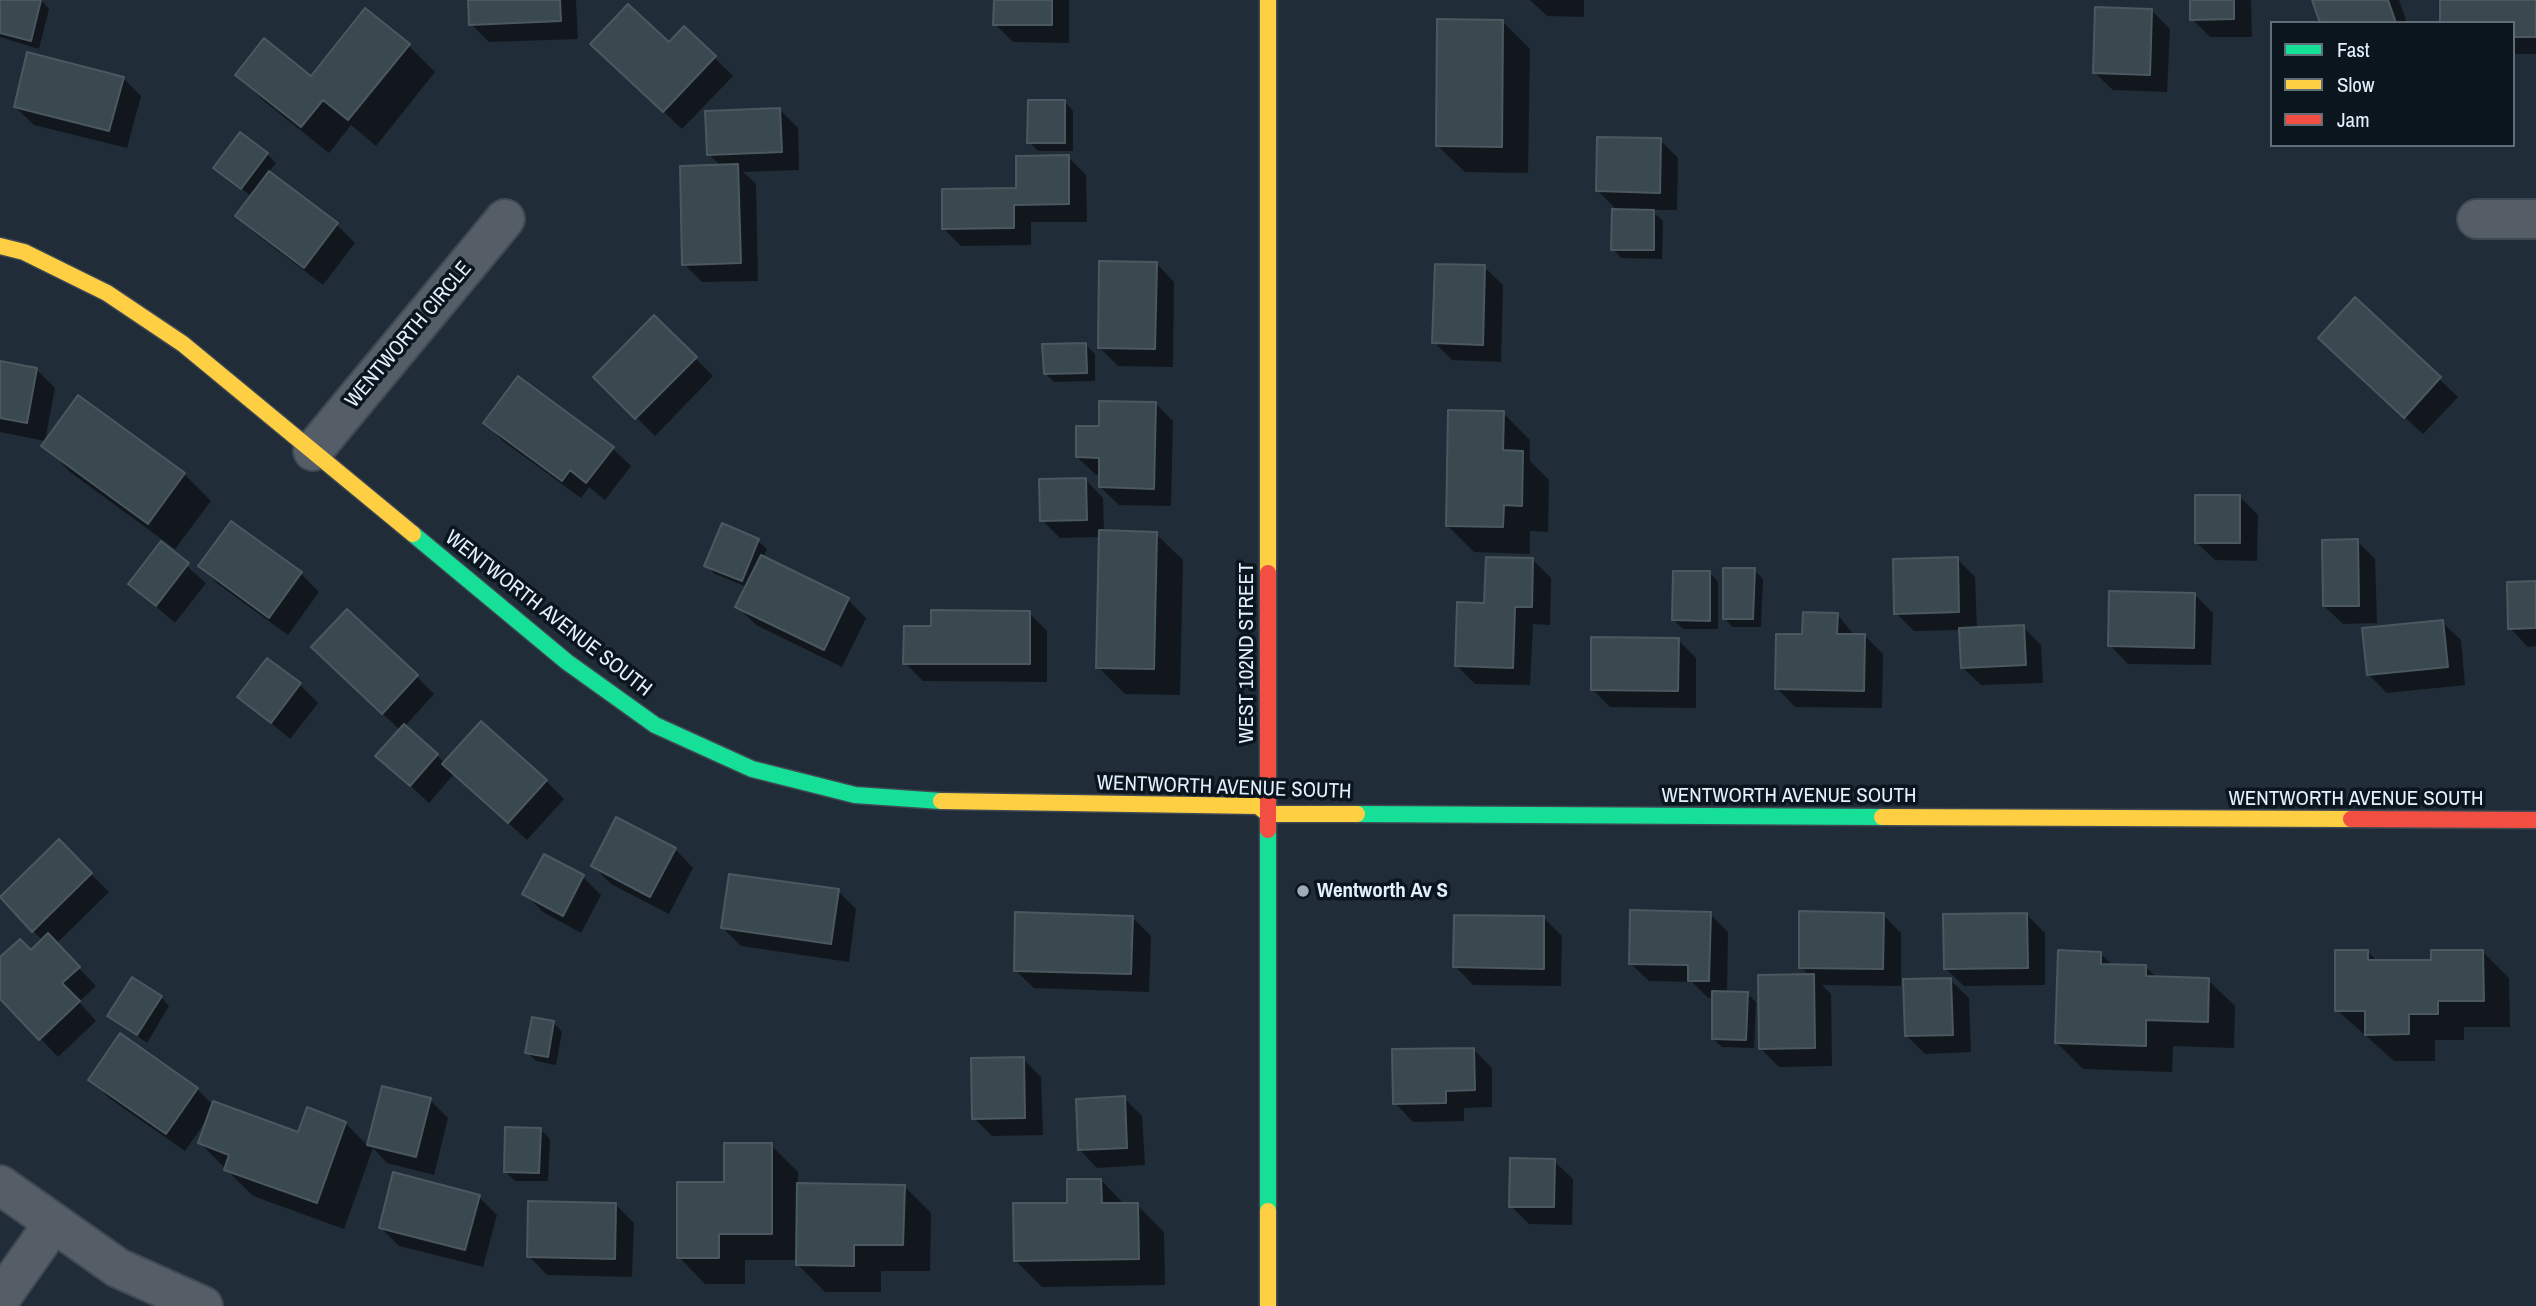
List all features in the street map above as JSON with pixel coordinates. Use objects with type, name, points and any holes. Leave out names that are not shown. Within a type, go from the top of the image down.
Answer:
[{"type":"street","name":"WEST 102ND STREET","points":[[1268,0],[1268,1306]]},
{"type":"street","name":"WENTWORTH CIRCLE","points":[[313,452],[505,219]]},
{"type":"street","points":[[2477,219],[2536,219]]},
{"type":"street","name":"WENTWORTH AVENUE SOUTH","points":[[0,246],[24,252],[107,293],[183,344],[567,662],[655,725],[752,769],[855,795],[962,803],[1258,806],[1268,814],[2536,820]]},
{"type":"street","points":[[0,1185],[118,1268],[203,1306]]},
{"type":"street","points":[[0,1299],[53,1224]]},
{"type":"building","points":[[0,0],[41,0],[31,41],[0,33]]},
{"type":"building","points":[[468,0],[560,0],[561,21],[469,25]]},
{"type":"building","points":[[994,0],[1052,0],[1052,25],[993,25]]},
{"type":"building","points":[[2190,0],[2234,0],[2234,19],[2190,20]]},
{"type":"building","points":[[2312,0],[2388,0],[2395,21],[2319,21]]},
{"type":"building","points":[[2440,0],[2536,0],[2536,37],[2515,37],[2515,21],[2440,21]]},
{"type":"building","points":[[628,4],[669,42],[684,26],[716,56],[663,112],[590,44]]},
{"type":"building","points":[[2095,7],[2152,9],[2150,75],[2093,73]]},
{"type":"building","points":[[365,8],[410,44],[348,120],[323,100],[301,127],[235,75],[264,38],[311,76]]},
{"type":"building","points":[[1437,19],[1503,20],[1502,147],[1436,146]]},
{"type":"building","points":[[27,52],[124,77],[109,131],[14,107]]},
{"type":"building","points":[[1028,100],[1065,100],[1065,143],[1027,143]]},
{"type":"building","points":[[780,108],[782,152],[707,155],[705,111]]},
{"type":"building","points":[[240,132],[268,153],[241,189],[213,168]]},
{"type":"building","points":[[1597,137],[1661,138],[1660,193],[1596,191]]},
{"type":"building","points":[[1069,155],[1069,204],[1014,205],[1014,228],[942,229],[942,189],[1016,188],[1016,156]]},
{"type":"building","points":[[738,164],[741,263],[682,265],[680,166]]},
{"type":"building","points":[[269,171],[338,223],[304,268],[235,216]]},
{"type":"building","points":[[1612,209],[1654,210],[1654,250],[1611,250]]},
{"type":"building","points":[[1099,261],[1157,262],[1155,349],[1098,348]]},
{"type":"building","points":[[1435,264],[1485,265],[1483,345],[1432,343]]},
{"type":"building","points":[[2355,297],[2441,377],[2404,418],[2318,338]]},
{"type":"building","points":[[654,315],[697,357],[635,419],[593,377]]},
{"type":"building","points":[[1086,343],[1087,373],[1044,374],[1042,344]]},
{"type":"building","points":[[0,361],[37,368],[27,423],[0,418]]},
{"type":"building","points":[[518,376],[614,447],[586,483],[570,470],[562,481],[483,423]]},
{"type":"building","points":[[78,395],[185,473],[148,524],[41,446]]},
{"type":"building","points":[[1099,401],[1156,402],[1154,489],[1099,487],[1099,458],[1076,457],[1076,426],[1099,426]]},
{"type":"building","points":[[1448,410],[1504,411],[1503,450],[1523,451],[1522,506],[1504,505],[1503,527],[1446,526]]},
{"type":"building","points":[[1086,478],[1087,520],[1040,521],[1039,479]]},
{"type":"building","points":[[2195,495],[2240,495],[2240,543],[2195,543]]},
{"type":"building","points":[[231,521],[302,572],[269,618],[198,566]]},
{"type":"building","points":[[722,523],[759,539],[742,581],[704,566]]},
{"type":"building","points":[[1099,530],[1157,532],[1154,669],[1096,668]]},
{"type":"building","points":[[2358,539],[2359,606],[2323,606],[2322,540]]},
{"type":"building","points":[[161,541],[189,563],[156,606],[128,584]]},
{"type":"building","points":[[761,555],[849,598],[824,650],[735,607]]},
{"type":"building","points":[[1486,557],[1533,558],[1532,607],[1515,607],[1513,668],[1455,666],[1457,602],[1484,603]]},
{"type":"building","points":[[1958,557],[1959,612],[1894,614],[1893,559]]},
{"type":"building","points":[[1723,568],[1755,568],[1753,619],[1723,619]]},
{"type":"building","points":[[1673,571],[1710,571],[1710,621],[1672,620]]},
{"type":"building","points":[[2536,581],[2536,628],[2508,629],[2507,582]]},
{"type":"building","points":[[2109,591],[2195,593],[2194,648],[2108,646]]},
{"type":"building","points":[[347,609],[418,675],[382,714],[311,647]]},
{"type":"building","points":[[931,610],[1030,611],[1030,664],[903,664],[904,626],[931,626]]},
{"type":"building","points":[[1803,612],[1838,613],[1837,634],[1865,634],[1864,691],[1775,689],[1776,634],[1802,634]]},
{"type":"building","points":[[2443,620],[2448,667],[2367,675],[2362,628]]},
{"type":"building","points":[[2024,625],[2026,665],[1961,668],[1959,628]]},
{"type":"building","points":[[1591,637],[1679,638],[1678,691],[1591,690]]},
{"type":"building","points":[[267,658],[301,683],[271,723],[237,697]]},
{"type":"building","points":[[481,721],[547,780],[508,823],[442,764]]},
{"type":"building","points":[[404,724],[438,754],[410,786],[375,756]]},
{"type":"building","points":[[616,817],[676,848],[650,897],[591,866]]},
{"type":"building","points":[[59,839],[92,873],[32,932],[0,897]]},
{"type":"building","points":[[544,854],[584,875],[563,916],[522,894]]},
{"type":"building","points":[[729,874],[839,889],[831,944],[721,928]]},
{"type":"building","points":[[1630,910],[1711,912],[1709,981],[1688,981],[1688,965],[1629,964]]},
{"type":"building","points":[[1799,911],[1884,913],[1883,969],[1799,968]]},
{"type":"building","points":[[1015,912],[1133,916],[1131,974],[1014,971]]},
{"type":"building","points":[[2027,913],[2028,968],[1944,969],[1943,914]]},
{"type":"building","points":[[1454,915],[1544,916],[1544,969],[1453,967]]},
{"type":"building","points":[[48,933],[80,967],[62,983],[80,1001],[39,1040],[0,999],[0,957],[20,939],[31,950]]},
{"type":"building","points":[[2058,950],[2101,952],[2101,964],[2146,965],[2146,976],[2209,978],[2208,1022],[2146,1020],[2146,1046],[2055,1043]]},
{"type":"building","points":[[2335,950],[2368,950],[2368,960],[2431,960],[2431,950],[2483,950],[2484,1001],[2438,1001],[2438,1014],[2409,1014],[2409,1034],[2365,1035],[2365,1011],[2335,1011]]},
{"type":"building","points":[[1814,974],[1815,1048],[1759,1049],[1758,975]]},
{"type":"building","points":[[132,977],[162,996],[137,1035],[107,1016]]},
{"type":"building","points":[[1951,978],[1953,1035],[1905,1036],[1903,979]]},
{"type":"building","points":[[1712,991],[1748,992],[1746,1040],[1712,1039]]},
{"type":"building","points":[[532,1017],[554,1021],[548,1057],[525,1053]]},
{"type":"building","points":[[120,1033],[198,1088],[166,1134],[88,1080]]},
{"type":"building","points":[[1474,1048],[1475,1090],[1446,1091],[1446,1103],[1393,1104],[1392,1049]]},
{"type":"building","points":[[1024,1057],[1025,1118],[972,1119],[971,1058]]},
{"type":"building","points":[[382,1086],[431,1098],[416,1157],[367,1145]]},
{"type":"building","points":[[1125,1096],[1127,1148],[1078,1150],[1076,1099]]},
{"type":"building","points":[[213,1101],[298,1132],[307,1107],[346,1122],[317,1203],[224,1170],[229,1155],[198,1143]]},
{"type":"building","points":[[505,1127],[541,1128],[539,1173],[504,1172]]},
{"type":"building","points":[[724,1143],[772,1143],[772,1234],[719,1234],[719,1258],[677,1258],[677,1182],[724,1182]]},
{"type":"building","points":[[1510,1158],[1555,1159],[1554,1207],[1509,1207]]},
{"type":"building","points":[[393,1172],[480,1195],[465,1250],[379,1228]]},
{"type":"building","points":[[1067,1179],[1101,1179],[1102,1203],[1138,1203],[1139,1259],[1014,1261],[1013,1203],[1067,1203]]},
{"type":"building","points":[[797,1183],[905,1185],[903,1245],[854,1245],[854,1266],[796,1265]]},
{"type":"building","points":[[528,1201],[616,1203],[615,1259],[527,1257]]},
{"type":"traffic: fast","points":[[413,534],[567,662],[655,725],[752,769],[855,795],[941,801]]},
{"type":"traffic: fast","points":[[1357,814],[1882,817]]},
{"type":"traffic: fast","points":[[1268,830],[1268,1211]]},
{"type":"traffic: slow","points":[[1268,0],[1268,573]]},
{"type":"traffic: slow","points":[[0,246],[24,252],[107,293],[183,344],[413,534]]},
{"type":"traffic: slow","points":[[941,801],[1258,806],[1268,814],[1357,814]]},
{"type":"traffic: slow","points":[[1882,817],[2351,819]]},
{"type":"traffic: slow","points":[[1268,1211],[1268,1306]]},
{"type":"traffic: jam","points":[[1268,573],[1268,830]]},
{"type":"traffic: jam","points":[[2351,819],[2536,820]]},
{"type":"place","name":"Wentworth Av S","points":[[1303,891]]}]
